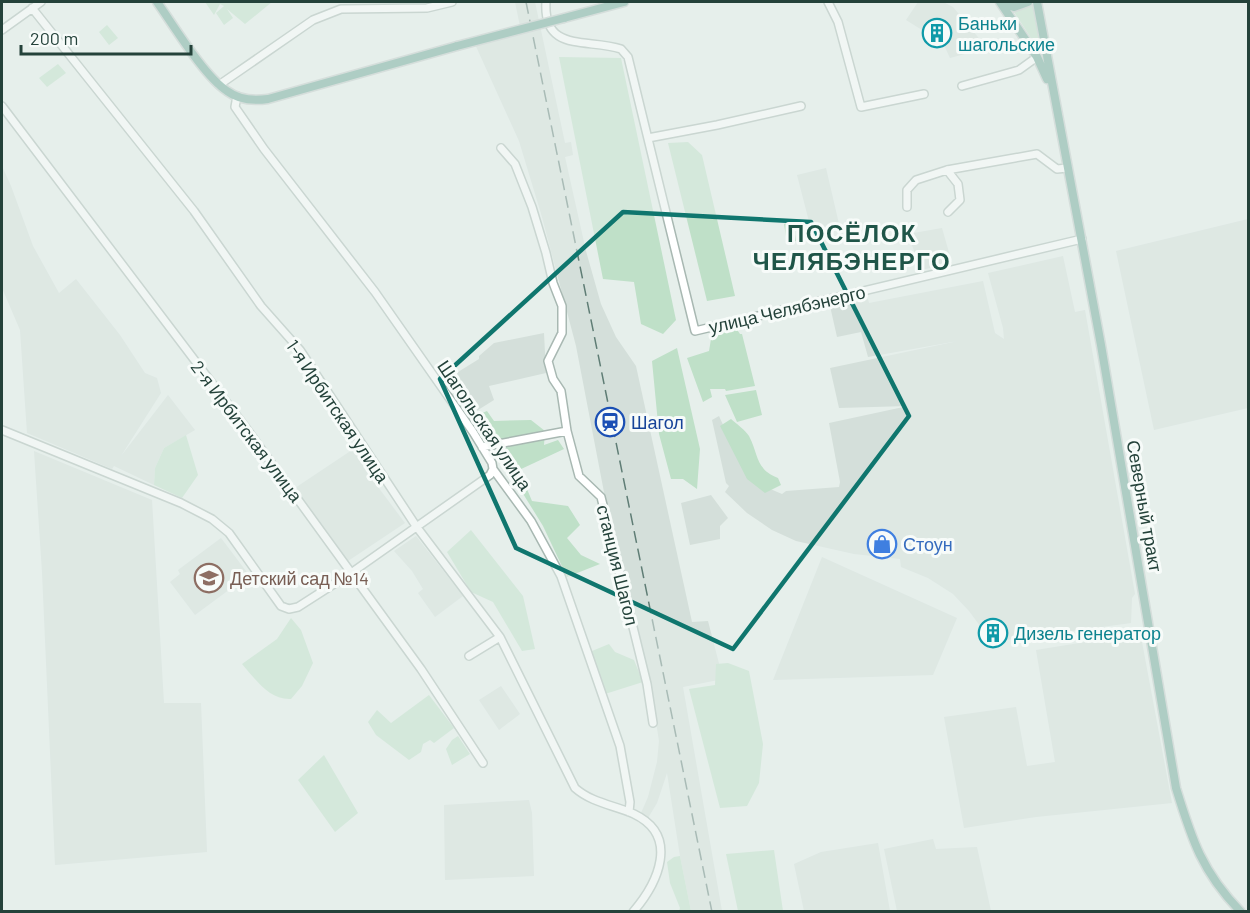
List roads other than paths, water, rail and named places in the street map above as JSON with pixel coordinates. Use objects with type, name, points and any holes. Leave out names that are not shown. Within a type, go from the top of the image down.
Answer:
[{"type":"main road","points":[[157,2],[219,85],[247,100],[268,99],[624,2]]},
{"type":"main road","points":[[1000,2],[1014,7],[1028,2]]},
{"type":"main road","name":"Северный тракт","points":[[1000,2],[1036,57],[1053,90]]},
{"type":"main road","name":"Северный тракт","points":[[1037,2],[1082,240],[1176,788],[1192,839],[1207,868],[1225,895],[1241,912]]},
{"type":"street","points":[[2,30],[41,2]]},
{"type":"street","points":[[219,85],[313,20],[341,9],[427,9],[452,2]]},
{"type":"street","name":"улица Челябэнерго","points":[[546,2],[549,27],[554,33],[562,38],[621,49],[628,57],[695,331],[1082,240]]},
{"type":"street","points":[[828,2],[837,22],[861,106],[924,94]]},
{"type":"street","name":"1-я Ирбитская улица","points":[[32,8],[194,211],[261,306],[300,350],[416,526],[500,637],[575,788],[583,796],[629,812],[644,820],[654,830],[661,848],[660,870],[649,891],[633,912]]},
{"type":"street","points":[[962,86],[1018,70],[1036,57]]},
{"type":"street","name":"Шагольская улица","points":[[237,96],[236,107],[242,117],[375,292],[482,447],[493,469],[531,521],[561,576],[620,746],[630,802],[629,812]]},
{"type":"street","name":"2-я Ирбитская улица","points":[[2,106],[246,428],[421,669],[483,763]]},
{"type":"street","points":[[648,138],[801,106]]},
{"type":"street","name":"станция Шагол","points":[[501,148],[515,164],[532,207],[553,283],[562,306],[562,333],[548,361],[553,379],[561,391],[567,431],[579,476],[602,497],[647,684],[653,723]]},
{"type":"street","points":[[907,207],[907,190],[916,180],[947,170],[1037,154],[1057,169],[1068,168]]},
{"type":"street","points":[[947,170],[958,184],[960,200],[948,212]]},
{"type":"street","points":[[482,447],[567,431]]},
{"type":"street","points":[[2,434],[181,503],[212,519],[229,533],[283,608],[298,607],[351,573],[490,475],[493,469]]},
{"type":"street","points":[[469,656],[500,637]]},
{"type":"railway","points":[[526,2],[712,912]]},
{"type":"place","name":"Баньки шагольские","points":[[937,33]]},
{"type":"place","name":"Шагол","points":[[610,422]]},
{"type":"place","name":"Стоун","points":[[882,544]]},
{"type":"place","name":"Детский сад №14","points":[[209,578]]},
{"type":"place","name":"Дизель генератор","points":[[993,633]]},
{"type":"district","name":"ПОСЁЛОК ЧЕЛЯБЭНЕРГО","points":[[852,246]]}]
